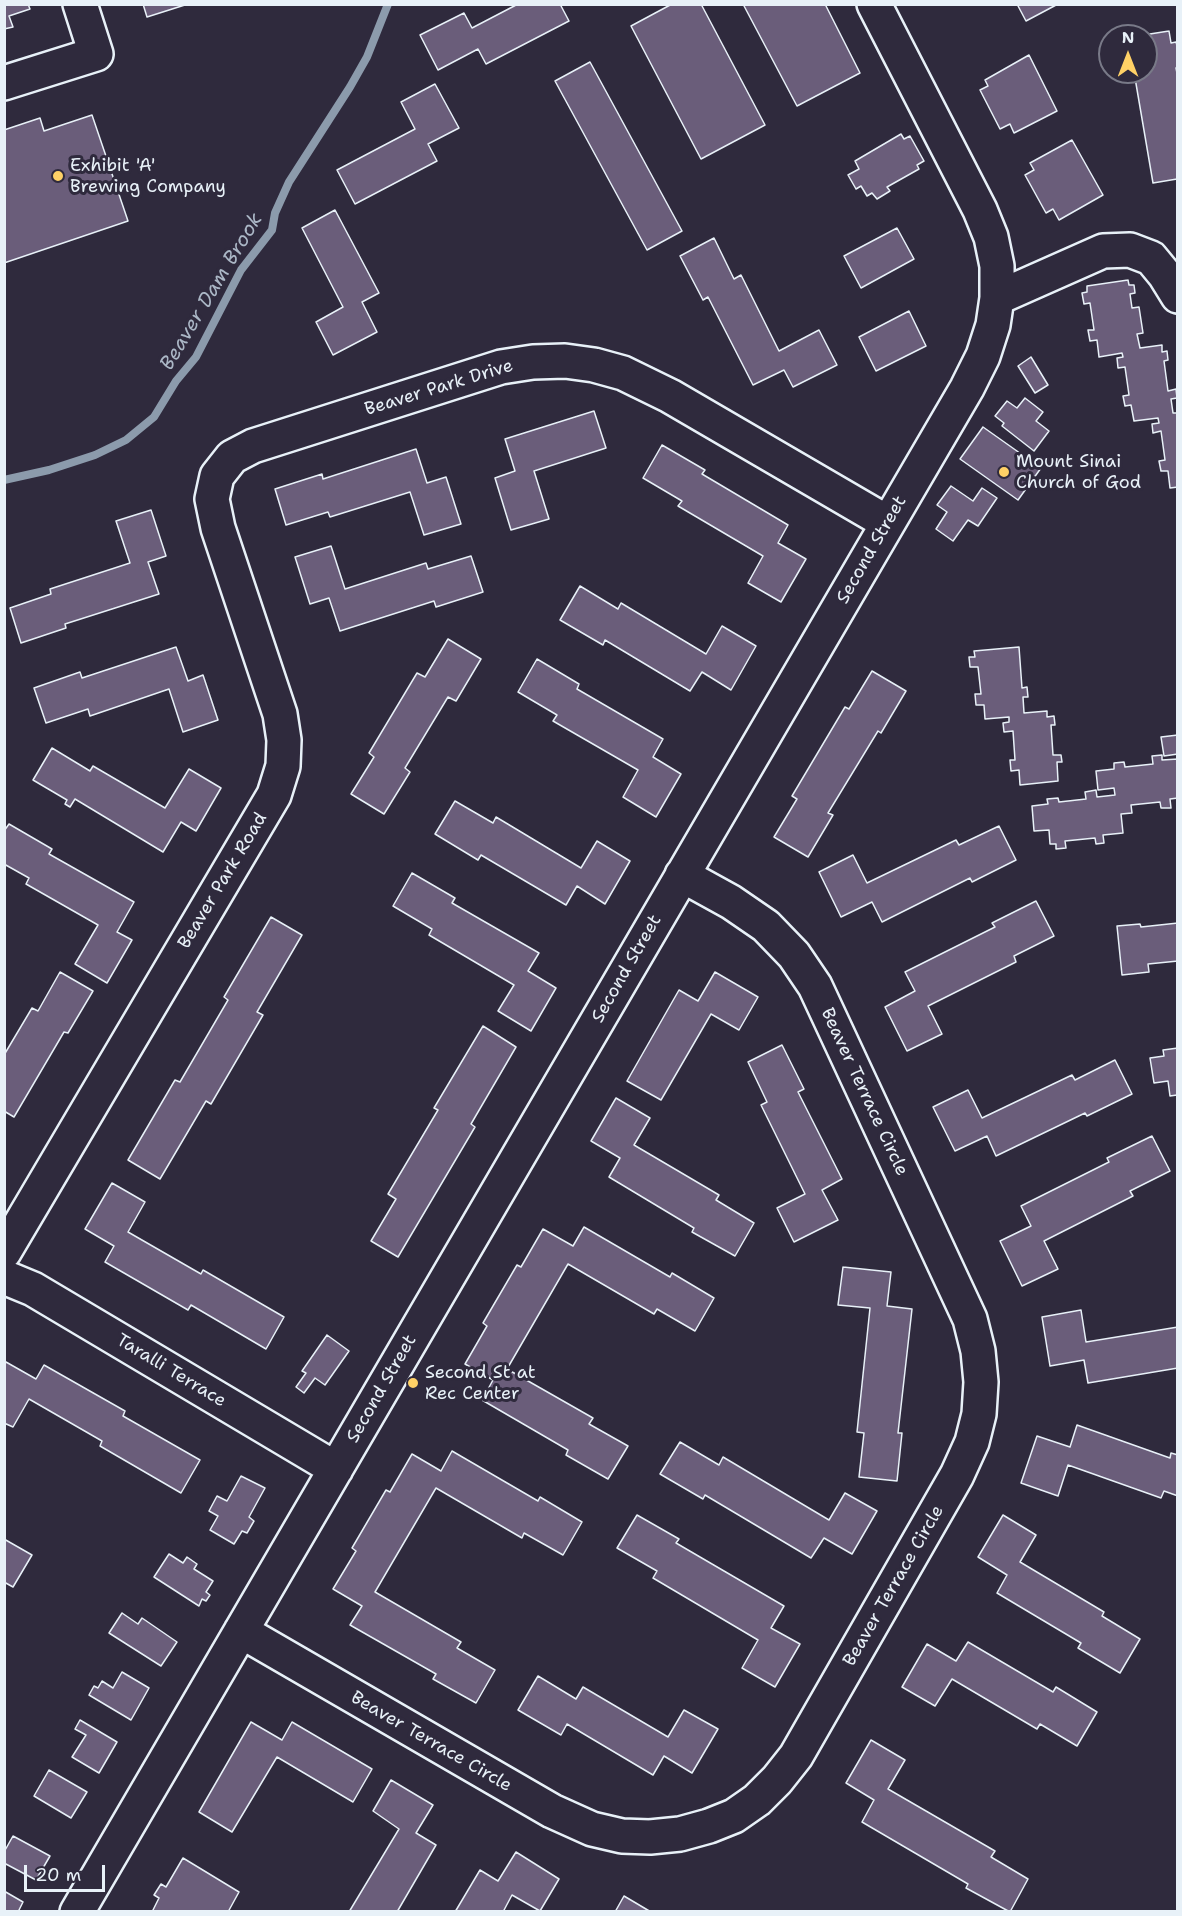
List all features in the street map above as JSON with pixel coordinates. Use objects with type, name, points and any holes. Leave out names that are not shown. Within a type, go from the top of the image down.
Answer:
[{"type":"street","points":[[4,84],[96,54],[80,4]]},
{"type":"street","name":"Second Street","points":[[77,1911],[967,388],[983,356],[993,325],[997,298],[997,266],[991,237],[980,210],[874,4]]},
{"type":"street","points":[[997,298],[1103,251],[1130,250],[1151,258],[1165,274],[1178,297]]},
{"type":"street","name":"Beaver Park Drive","points":[[217,476],[232,458],[253,446],[501,367],[533,362],[565,361],[594,365],[623,373],[670,396],[888,523]]},
{"type":"street","name":"Beaver Park Road","points":[[4,1252],[274,795],[283,766],[284,740],[280,714],[218,528],[212,499],[217,476]]},
{"type":"street","name":"Beaver Terrace Circle","points":[[241,1631],[552,1811],[592,1829],[622,1836],[650,1837],[680,1834],[709,1826],[734,1815],[757,1800],[796,1756],[957,1475],[972,1442],[979,1414],[981,1382],[978,1350],[970,1318],[815,986],[794,955],[766,926],[731,902],[682,875]]},
{"type":"street","name":"Taralli Terrace","points":[[4,1277],[33,1289],[336,1468]]},
{"type":"building","points":[[4,4],[28,4],[30,9],[9,16],[13,27],[4,29]]},
{"type":"building","points":[[143,4],[188,4],[147,17]]},
{"type":"building","points":[[518,4],[560,4],[569,21],[486,64],[478,49],[438,70],[420,35],[464,13],[472,28]]},
{"type":"building","points":[[672,4],[701,4],[765,125],[701,159],[631,26]]},
{"type":"building","points":[[743,4],[825,4],[860,73],[797,106]]},
{"type":"building","points":[[1017,4],[1058,4],[1026,21]]},
{"type":"building","points":[[1169,31],[1171,43],[1176,42],[1178,49],[1178,67],[1176,68],[1178,78],[1178,183],[1177,179],[1153,183],[1136,84],[1158,84],[1158,33]]},
{"type":"building","points":[[1029,55],[1057,111],[1014,133],[1010,124],[1000,129],[980,90],[988,86],[985,80]]},
{"type":"building","points":[[590,62],[682,231],[647,250],[555,81]]},
{"type":"building","points":[[435,84],[459,128],[428,144],[437,161],[355,204],[337,170],[415,129],[401,102]]},
{"type":"building","name":"Exhibit 'A' Brewing Company","points":[[92,115],[128,221],[4,263],[4,130],[40,118],[44,131]]},
{"type":"building","points":[[901,134],[904,139],[910,136],[924,161],[917,165],[919,169],[887,187],[890,191],[877,199],[872,193],[867,196],[861,186],[856,189],[848,175],[859,169],[855,161]]},
{"type":"building","points":[[1072,140],[1103,195],[1059,220],[1053,209],[1046,213],[1025,175],[1034,170],[1030,163]]},
{"type":"building","points":[[335,210],[379,293],[362,302],[377,332],[333,355],[316,322],[343,307],[302,228]]},
{"type":"building","points":[[897,228],[914,259],[861,288],[844,256]]},
{"type":"building","points":[[714,238],[734,279],[741,275],[779,351],[819,330],[837,365],[793,387],[784,370],[753,385],[708,297],[703,300],[680,256]]},
{"type":"building","points":[[1128,280],[1129,285],[1134,285],[1135,293],[1130,294],[1132,308],[1139,307],[1143,333],[1137,334],[1140,348],[1162,345],[1162,352],[1167,351],[1168,360],[1164,361],[1168,391],[1176,389],[1177,398],[1171,399],[1173,413],[1178,413],[1178,487],[1170,488],[1168,471],[1161,471],[1159,461],[1165,460],[1161,431],[1153,433],[1152,424],[1159,423],[1158,418],[1134,421],[1131,405],[1125,406],[1123,396],[1129,395],[1125,367],[1118,368],[1117,358],[1123,357],[1122,353],[1099,357],[1097,340],[1090,341],[1088,330],[1094,330],[1090,303],[1084,304],[1082,293],[1087,292],[1087,286]]},
{"type":"building","points":[[909,311],[926,346],[876,371],[859,337]]},
{"type":"building","points":[[1031,357],[1048,385],[1035,393],[1018,366]]},
{"type":"building","points":[[1025,398],[1043,412],[1036,421],[1049,431],[1034,451],[1002,426],[1004,423],[995,416],[1007,401],[1017,408]]},
{"type":"building","points":[[594,411],[606,448],[534,471],[549,519],[511,530],[495,478],[515,471],[505,439]]},
{"type":"building","points":[[983,427],[1041,468],[1018,500],[960,459]]},
{"type":"building","points":[[662,445],[705,470],[702,474],[788,525],[778,543],[806,559],[781,602],[748,583],[763,556],[678,506],[682,501],[643,478]]},
{"type":"building","points":[[416,449],[427,483],[446,477],[461,524],[424,535],[410,492],[330,517],[328,512],[286,525],[275,489],[322,474],[323,479]]},
{"type":"building","points":[[951,486],[973,501],[982,488],[997,498],[978,526],[968,520],[953,541],[936,529],[947,512],[937,505]]},
{"type":"building","points":[[151,510],[166,556],[148,562],[159,594],[65,624],[66,628],[21,643],[10,608],[51,594],[50,589],[130,563],[116,521]]},
{"type":"building","points":[[331,546],[345,589],[426,563],[428,569],[471,556],[483,592],[436,607],[434,601],[340,631],[329,598],[310,604],[295,557]]},
{"type":"building","points":[[580,586],[618,609],[621,603],[706,654],[722,626],[756,646],[731,690],[702,672],[690,691],[605,640],[603,645],[560,620]]},
{"type":"building","points":[[448,639],[481,659],[456,701],[448,697],[405,768],[410,772],[384,814],[351,794],[374,757],[369,753],[417,673],[425,677]]},
{"type":"building","points":[[176,647],[188,681],[203,675],[218,720],[183,732],[169,689],[90,716],[88,709],[46,723],[34,688],[80,672],[82,678]]},
{"type":"building","points":[[1019,647],[1022,688],[1027,687],[1028,697],[1023,697],[1024,713],[1047,711],[1047,717],[1054,716],[1055,725],[1051,725],[1053,755],[1061,755],[1062,762],[1057,762],[1058,781],[1020,785],[1019,770],[1011,771],[1010,760],[1015,760],[1013,731],[1004,732],[1003,723],[1009,722],[1009,717],[985,719],[984,705],[976,705],[975,694],[981,694],[978,667],[970,667],[969,657],[975,657],[974,651]]},
{"type":"building","points":[[537,659],[579,684],[577,689],[663,739],[653,757],[681,774],[656,817],[623,797],[638,770],[553,721],[557,715],[518,692]]},
{"type":"building","points":[[872,671],[906,691],[881,733],[878,731],[828,813],[833,815],[808,857],[774,837],[797,799],[792,796],[845,707],[849,709]]},
{"type":"building","points":[[1178,735],[1178,754],[1164,756],[1161,737]]},
{"type":"building","points":[[52,748],[90,771],[93,766],[165,808],[189,769],[221,788],[196,831],[181,822],[163,852],[75,799],[70,807],[65,804],[67,800],[33,780]]},
{"type":"building","points":[[1162,755],[1162,760],[1178,759],[1178,798],[1170,799],[1171,808],[1161,808],[1160,802],[1131,805],[1132,813],[1121,814],[1123,833],[1103,835],[1104,843],[1096,844],[1095,838],[1065,841],[1066,848],[1056,849],[1056,844],[1050,844],[1049,830],[1034,831],[1032,806],[1048,804],[1047,799],[1058,798],[1059,802],[1086,799],[1085,792],[1096,790],[1097,797],[1115,795],[1114,788],[1098,790],[1096,771],[1114,769],[1114,763],[1124,762],[1125,767],[1153,764],[1152,756]]},
{"type":"building","points":[[455,801],[493,823],[496,817],[581,868],[597,841],[630,861],[605,904],[577,886],[566,905],[481,855],[478,860],[435,834]]},
{"type":"building","points":[[9,824],[52,849],[49,854],[134,902],[117,932],[132,940],[107,983],[75,964],[98,925],[26,884],[29,878],[4,864],[4,831]]},
{"type":"building","points":[[999,826],[1016,860],[972,882],[970,878],[882,922],[872,902],[841,917],[819,872],[853,855],[867,883],[956,840],[959,845]]},
{"type":"building","points":[[412,873],[455,898],[452,903],[539,953],[528,971],[556,988],[531,1031],[498,1011],[514,985],[429,935],[432,929],[393,906]]},
{"type":"building","points":[[1036,901],[1054,936],[1014,956],[1016,962],[928,1006],[942,1034],[907,1051],[885,1007],[915,991],[905,972],[995,927],[992,923]]},
{"type":"building","points":[[271,917],[302,935],[257,1012],[263,1015],[211,1104],[206,1101],[160,1179],[128,1160],[175,1080],[180,1082],[228,1000],[224,997]]},
{"type":"building","points":[[1178,923],[1178,961],[1148,964],[1149,972],[1122,975],[1117,926],[1140,924],[1141,927]]},
{"type":"building","points":[[60,972],[93,991],[68,1033],[64,1032],[14,1117],[4,1111],[4,1055],[32,1008],[38,1011]]},
{"type":"building","points":[[715,972],[758,997],[739,1030],[711,1014],[661,1100],[627,1081],[679,990],[698,1001]]},
{"type":"building","points":[[483,1026],[516,1047],[471,1124],[475,1127],[398,1257],[371,1241],[396,1199],[388,1194],[438,1110],[434,1108]]},
{"type":"building","points":[[782,1045],[804,1089],[798,1092],[842,1179],[822,1190],[838,1220],[794,1242],[777,1208],[805,1194],[761,1105],[767,1102],[748,1062]]},
{"type":"building","points":[[1178,1048],[1178,1099],[1177,1095],[1170,1096],[1168,1081],[1154,1083],[1150,1058],[1164,1056],[1163,1050]]},
{"type":"building","points":[[1115,1060],[1132,1094],[1087,1116],[1085,1113],[996,1156],[987,1136],[955,1151],[933,1107],[968,1090],[982,1118],[1072,1075],[1075,1080]]},
{"type":"building","points":[[616,1098],[650,1118],[634,1145],[719,1195],[716,1200],[754,1223],[735,1256],[692,1232],[694,1228],[609,1177],[620,1158],[591,1141]]},
{"type":"building","points":[[1152,1136],[1170,1171],[1130,1191],[1133,1196],[1044,1241],[1058,1269],[1022,1286],[1000,1241],[1031,1226],[1021,1206],[1109,1162],[1107,1158]]},
{"type":"building","points":[[112,1183],[145,1202],[128,1232],[201,1274],[203,1270],[284,1317],[266,1349],[191,1305],[188,1310],[105,1262],[114,1246],[85,1229]]},
{"type":"building","points":[[584,1227],[670,1277],[672,1273],[714,1298],[695,1331],[657,1309],[654,1314],[568,1264],[507,1369],[593,1418],[589,1424],[628,1446],[608,1479],[566,1455],[568,1450],[482,1400],[493,1380],[465,1364],[487,1326],[483,1323],[517,1265],[521,1267],[543,1229],[573,1246]]},
{"type":"building","points":[[843,1267],[891,1272],[887,1306],[912,1309],[898,1433],[902,1433],[897,1481],[859,1477],[864,1433],[857,1432],[870,1308],[838,1305]]},
{"type":"building","points":[[1081,1310],[1086,1342],[1178,1327],[1178,1368],[1088,1383],[1084,1360],[1050,1366],[1042,1317]]},
{"type":"building","points":[[327,1335],[349,1351],[325,1385],[315,1378],[304,1393],[296,1387],[306,1373],[302,1371]]},
{"type":"building","points":[[6,1362],[36,1379],[44,1365],[125,1411],[123,1416],[200,1460],[181,1493],[100,1446],[102,1441],[29,1399],[13,1427],[4,1423],[4,1365]]},
{"type":"building","points":[[1077,1425],[1170,1458],[1171,1453],[1178,1455],[1178,1496],[1164,1491],[1161,1498],[1068,1465],[1058,1496],[1021,1483],[1037,1436],[1070,1447]]},
{"type":"building","points":[[680,1442],[719,1465],[723,1457],[829,1520],[845,1493],[877,1511],[852,1554],[824,1538],[811,1558],[705,1495],[703,1499],[660,1474]]},
{"type":"building","points":[[452,1451],[538,1501],[540,1497],[582,1522],[563,1555],[524,1533],[522,1538],[436,1488],[375,1592],[461,1642],[457,1648],[495,1670],[476,1703],[433,1679],[436,1674],[350,1625],[362,1606],[333,1589],[356,1551],[352,1548],[386,1490],[390,1492],[412,1454],[441,1471]]},
{"type":"building","points":[[241,1476],[265,1488],[249,1517],[254,1521],[247,1533],[242,1531],[234,1544],[210,1530],[218,1516],[209,1511],[217,1496],[227,1501]]},
{"type":"building","points":[[637,1515],[679,1539],[676,1543],[784,1606],[771,1628],[800,1644],[775,1687],[742,1668],[758,1640],[653,1578],[657,1571],[617,1548]]},
{"type":"building","points":[[1003,1515],[1036,1535],[1020,1562],[1104,1612],[1102,1616],[1140,1639],[1120,1673],[1078,1648],[1081,1643],[997,1593],[1007,1575],[978,1557]]},
{"type":"building","points":[[4,1539],[32,1555],[13,1587],[4,1582]]},
{"type":"building","points":[[169,1554],[183,1563],[187,1557],[197,1564],[194,1569],[213,1581],[206,1592],[210,1595],[206,1601],[202,1599],[199,1606],[154,1577]]},
{"type":"building","points":[[122,1613],[138,1624],[142,1618],[177,1642],[161,1666],[109,1633]]},
{"type":"building","points":[[968,1642],[1053,1692],[1056,1687],[1097,1712],[1077,1746],[1040,1724],[1037,1729],[952,1679],[935,1706],[902,1687],[927,1644],[956,1661]]},
{"type":"building","points":[[122,1672],[149,1688],[131,1720],[89,1695],[94,1686],[98,1688],[102,1681],[113,1688]]},
{"type":"building","points":[[538,1676],[576,1699],[583,1687],[668,1737],[684,1710],[718,1729],[692,1773],[664,1756],[653,1775],[567,1724],[561,1735],[518,1710]]},
{"type":"building","points":[[80,1720],[117,1742],[99,1773],[72,1757],[86,1735],[75,1729]]},
{"type":"building","points":[[251,1722],[282,1740],[292,1722],[372,1769],[353,1802],[277,1757],[232,1832],[199,1812]]},
{"type":"building","points":[[871,1740],[905,1760],[888,1789],[995,1851],[991,1857],[1028,1879],[1010,1912],[966,1888],[968,1884],[862,1822],[874,1800],[846,1783]]},
{"type":"building","points":[[49,1770],[87,1792],[71,1818],[34,1796]]},
{"type":"building","points":[[391,1780],[433,1805],[416,1833],[436,1845],[397,1912],[349,1912],[399,1829],[373,1811]]},
{"type":"building","points":[[13,1836],[50,1856],[36,1880],[4,1863],[4,1852]]},
{"type":"building","points":[[516,1852],[559,1879],[540,1911],[512,1895],[503,1912],[455,1912],[480,1870],[498,1881]]},
{"type":"building","points":[[183,1858],[239,1892],[228,1912],[152,1912],[159,1898],[154,1895],[161,1884],[166,1887]]},
{"type":"building","points":[[4,1891],[23,1902],[18,1912],[4,1912]]},
{"type":"building","points":[[624,1896],[651,1912],[615,1912]]},
{"type":"waterway","name":"Beaver Dam Brook","points":[[4,480],[49,470],[95,455],[126,440],[154,417],[176,381],[196,357],[241,270],[272,230],[275,213],[289,182],[367,57],[388,4]]},
{"type":"place","name":"Exhibit 'A' Brewing Company","points":[[58,176]]},
{"type":"place","name":"Mount Sinai Church of God","points":[[1004,472]]},
{"type":"place","name":"Second St at Rec Center","points":[[413,1383]]}]
